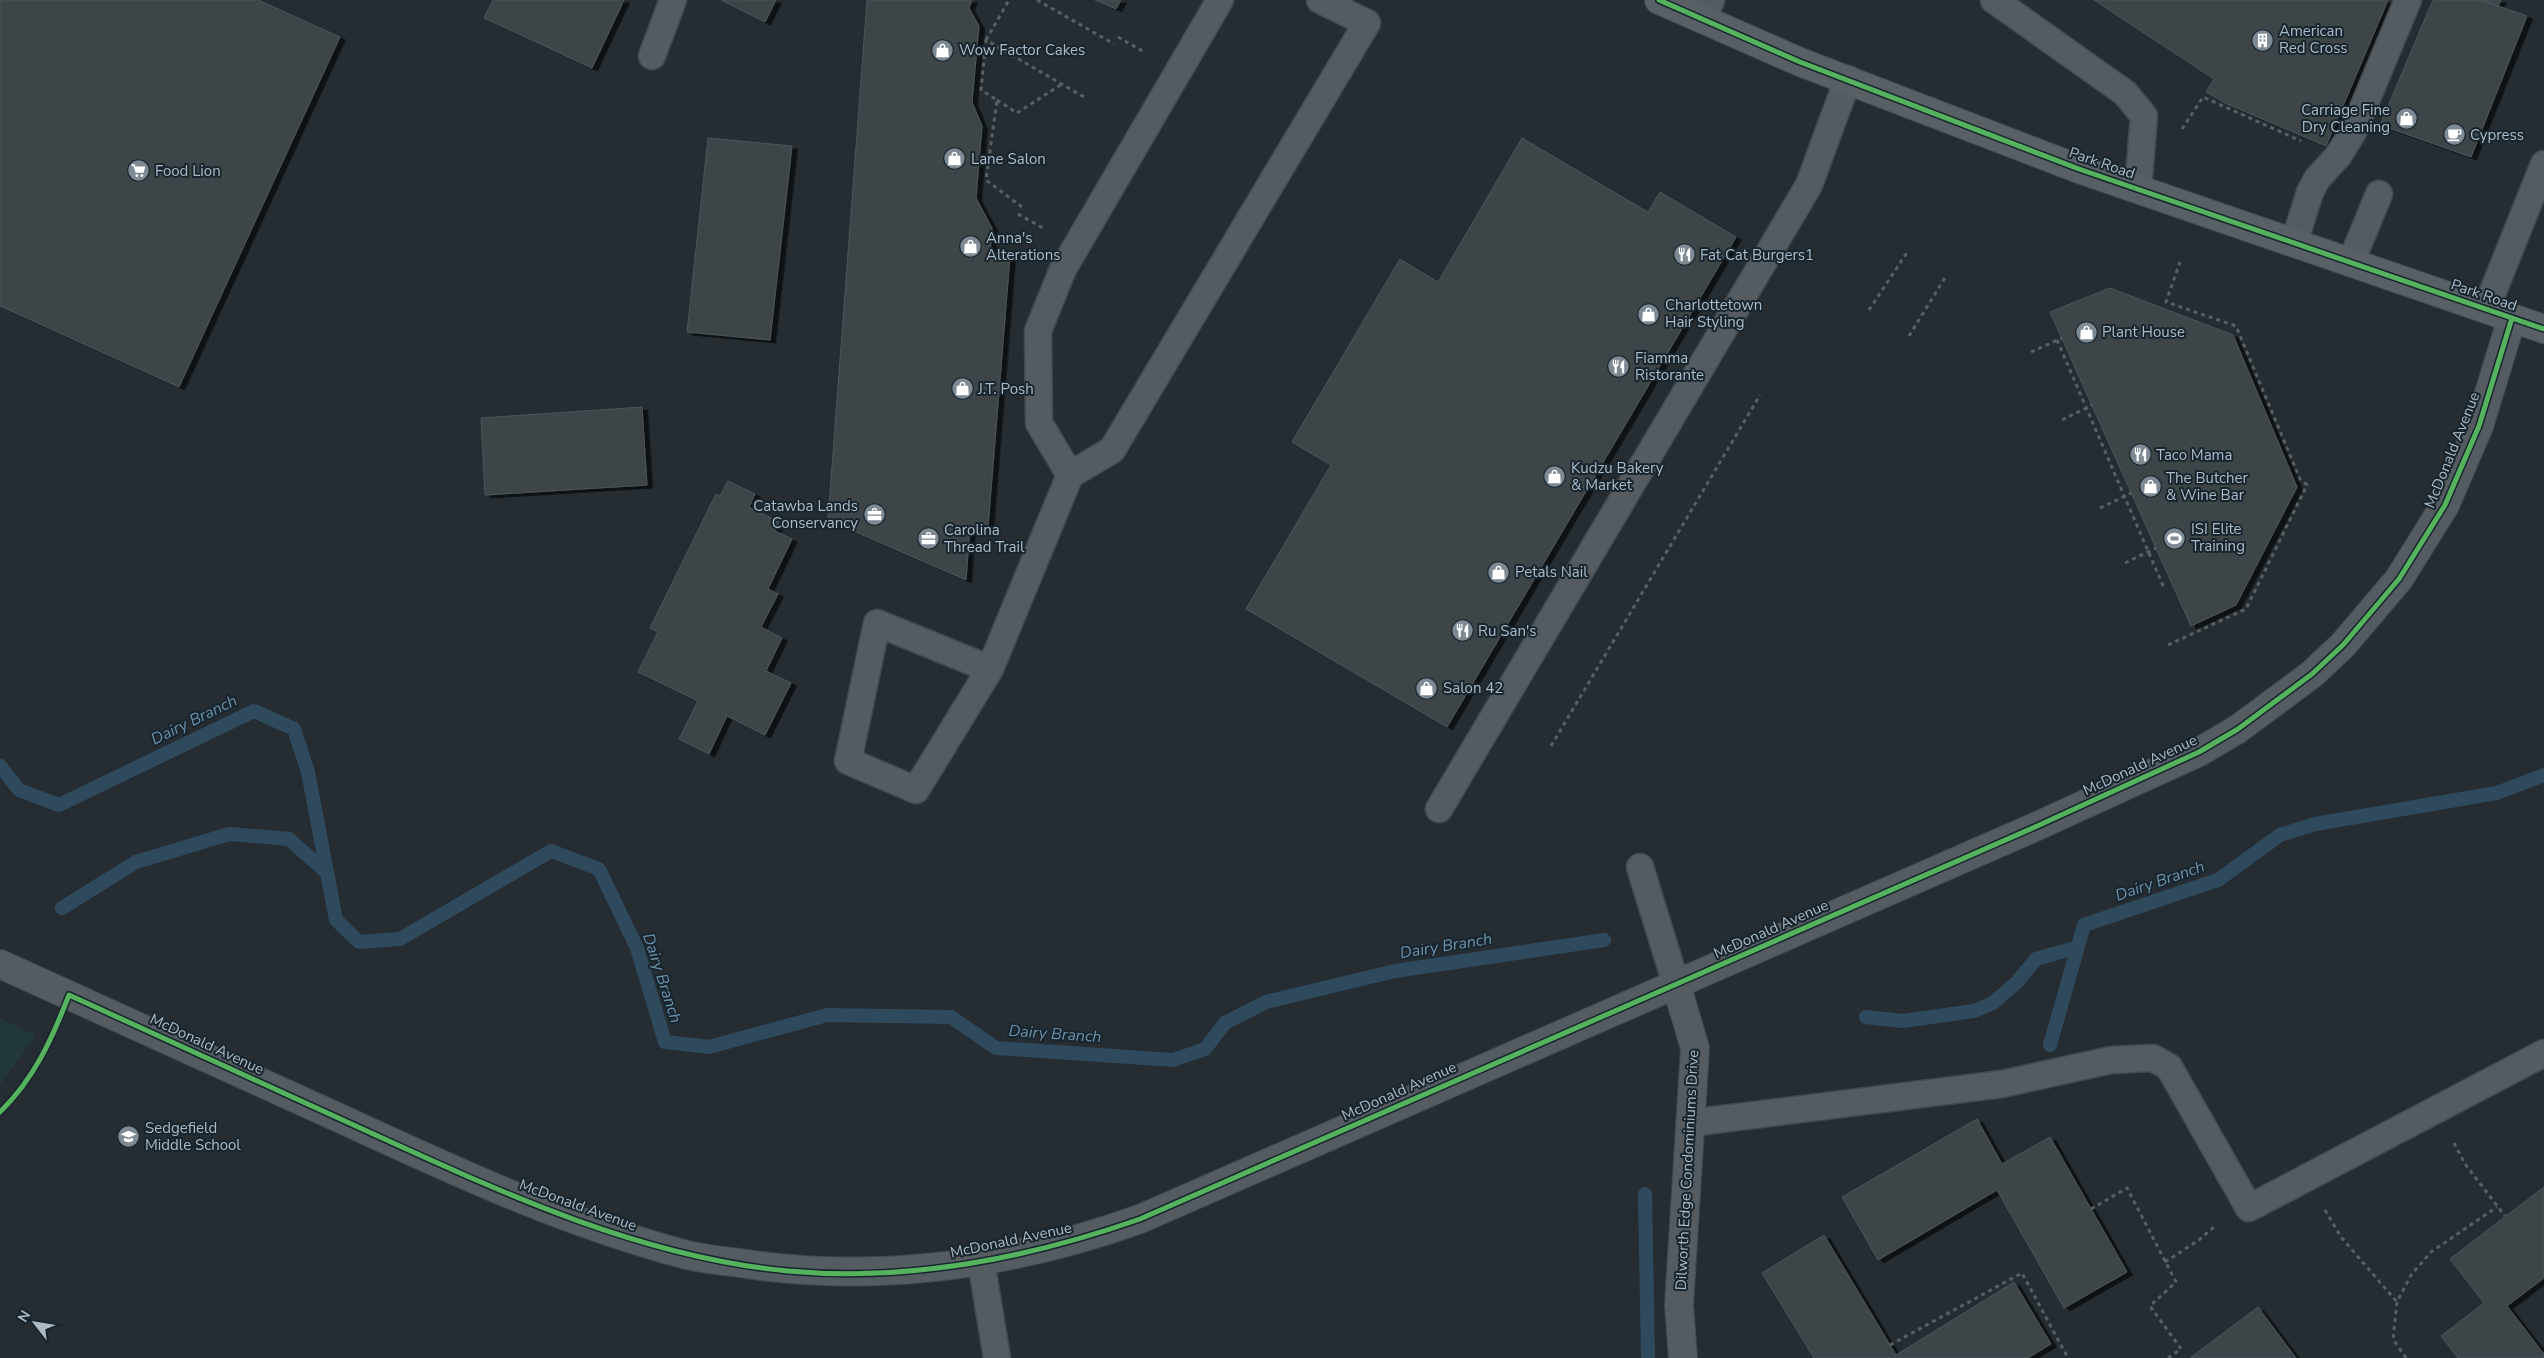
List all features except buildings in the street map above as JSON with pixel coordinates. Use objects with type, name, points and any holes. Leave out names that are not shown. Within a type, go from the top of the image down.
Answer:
[{"type":"street","name":"Park Road","points":[[1659,0],[1707,10],[1800,62],[2079,169],[2544,329]]},
{"type":"street","name":"McDonald Avenue","points":[[0,964],[455,1171],[594,1228],[690,1256],[787,1270],[837,1273],[920,1269],[981,1261],[1041,1250],[1091,1236],[1140,1218],[2035,827],[2199,752],[2238,729],[2312,674],[2343,645],[2399,579],[2445,506],[2479,426],[2512,318]]},
{"type":"street","name":"Dilworth Edge Condominiums Drive","points":[[1676,984],[1695,1048],[1679,1305],[1683,1358]]},
{"type":"lane","points":[[652,56],[674,0]]},
{"type":"lane","points":[[1070,475],[1039,423],[1038,331],[1063,269],[1220,0]]},
{"type":"lane","points":[[990,669],[878,622],[848,761],[916,790],[990,669],[1070,475],[1112,450],[1367,23],[1358,8],[1320,0]]},
{"type":"lane","points":[[1994,0],[2125,93],[2144,116],[2138,189]]},
{"type":"lane","points":[[2294,243],[2310,192],[2317,179],[2334,162],[2353,132],[2408,0]]},
{"type":"lane","points":[[1439,809],[1809,185],[1848,80]]},
{"type":"lane","points":[[2486,308],[2544,164]]},
{"type":"lane","points":[[2351,262],[2379,194]]},
{"type":"lane","points":[[1640,867],[1676,984]]},
{"type":"lane","points":[[1690,1123],[2002,1084],[2111,1060],[2153,1058],[2169,1067],[2249,1208],[2544,1053]]},
{"type":"lane","points":[[981,1261],[997,1358]]},
{"type":"path","points":[[1009,0],[986,40],[981,90],[1017,113],[1062,84]]},
{"type":"path","points":[[1037,0],[1114,44]]},
{"type":"path","points":[[986,40],[1084,97]]},
{"type":"path","points":[[2181,130],[2203,97],[2308,144]]},
{"type":"path","points":[[996,100],[986,180],[1022,207]]},
{"type":"path","points":[[1869,310],[1908,251]]},
{"type":"path","points":[[2168,645],[2246,609],[2307,485],[2300,479],[2236,326],[2166,302],[2180,262]]},
{"type":"path","points":[[1909,336],[1946,276]]},
{"type":"path","points":[[2031,352],[2062,338]]},
{"type":"path","points":[[2057,340],[2164,588]]},
{"type":"path","points":[[1552,746],[1760,395]]},
{"type":"path","points":[[2062,420],[2092,405]]},
{"type":"path","points":[[2100,508],[2131,493]]},
{"type":"path","points":[[2125,563],[2156,548]]},
{"type":"path","points":[[2465,1164],[2505,1216]]},
{"type":"path","points":[[2091,1210],[2127,1188],[2176,1282],[2150,1306],[2181,1349],[2168,1358]]},
{"type":"path","points":[[2406,1358],[2393,1339],[2397,1302],[2411,1275],[2431,1252],[2498,1208]]},
{"type":"path","points":[[2341,1237],[2397,1302]]},
{"type":"path","points":[[2165,1262],[2199,1240]]},
{"type":"path","points":[[1890,1345],[2022,1273],[2068,1358]]},
{"type":"green space","points":[[0,1018],[36,1035],[0,1085]]},
{"type":"waterway","name":"Dairy Branch","points":[[0,766],[19,790],[59,805],[254,711],[294,729],[308,772],[336,920],[359,942],[400,939],[551,851],[599,869],[637,948],[665,1042],[709,1047],[827,1015],[951,1017],[996,1048],[1173,1060],[1205,1049],[1225,1023],[1266,1002],[1395,971],[1604,940]]},
{"type":"waterway","name":"Dairy Branch","points":[[2050,1045],[2084,925],[2218,880],[2280,835],[2315,824],[2497,793],[2544,775]]},
{"type":"waterway","points":[[62,908],[136,862],[229,834],[289,839],[326,872]]},
{"type":"waterway","name":"Dairy Branch","points":[[1866,1017],[1903,1021],[1974,1011],[1993,1003],[2017,982],[2036,959],[2078,947]]},
{"type":"waterway","points":[[1645,1194],[1648,1358]]},
{"type":"cycle path","points":[[1659,0],[1800,62],[2079,169],[2544,329]]},
{"type":"cycle path","points":[[0,1112],[23,1086],[41,1058],[69,995],[419,1155],[521,1199],[626,1237],[679,1252],[733,1264],[788,1271],[833,1274],[878,1273],[967,1264],[1055,1245],[1098,1233],[1140,1219],[2035,827],[2199,752],[2238,729],[2312,674],[2343,645],[2399,579],[2445,505],[2479,426],[2512,318]]},
{"type":"place","name":"American Red Cross","points":[[2263,40]]},
{"type":"place","name":"Wow Factor Cakes","points":[[943,50]]},
{"type":"place","name":"Carriage Fine Dry Cleaning","points":[[2406,119]]},
{"type":"place","name":"Cypress","points":[[2454,135]]},
{"type":"place","name":"Lane Salon","points":[[955,159]]},
{"type":"place","name":"Food Lion","points":[[139,171]]},
{"type":"place","name":"Anna's Alterations","points":[[970,247]]},
{"type":"place","name":"Fat Cat Burgers1","points":[[1684,255]]},
{"type":"place","name":"Charlottetown Hair Styling","points":[[1649,314]]},
{"type":"place","name":"Plant House","points":[[2086,332]]},
{"type":"place","name":"Fiamma Ristorante","points":[[1619,367]]},
{"type":"place","name":"J.T. Posh","points":[[962,389]]},
{"type":"place","name":"Taco Mama","points":[[2140,455]]},
{"type":"place","name":"Kudzu Bakery & Market","points":[[1555,477]]},
{"type":"place","name":"The Butcher & Wine Bar","points":[[2150,487]]},
{"type":"place","name":"Catawba Lands Conservancy","points":[[874,515]]},
{"type":"place","name":"ISI Elite Training","points":[[2175,538]]},
{"type":"place","name":"Carolina Thread Trail","points":[[928,539]]},
{"type":"place","name":"Petals Nail","points":[[1499,572]]},
{"type":"place","name":"Ru San's","points":[[1462,631]]},
{"type":"place","name":"Salon 42","points":[[1427,688]]},
{"type":"place","name":"Sedgefield Middle School","points":[[129,1137]]}]
